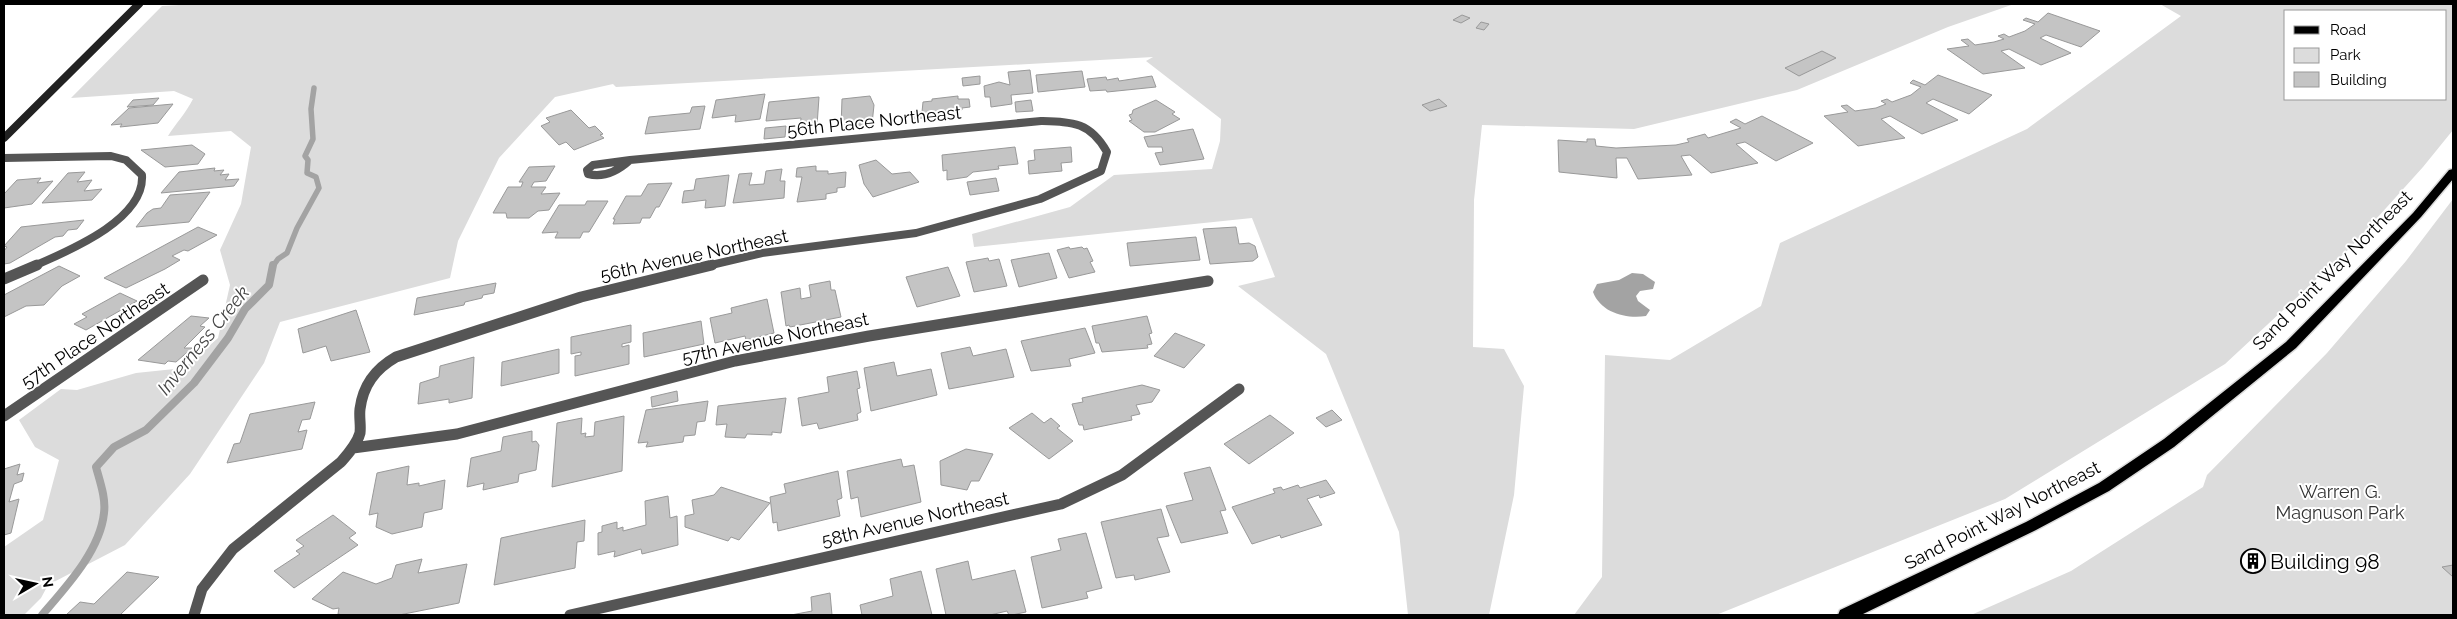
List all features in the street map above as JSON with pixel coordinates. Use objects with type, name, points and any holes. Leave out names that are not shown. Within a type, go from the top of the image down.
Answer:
[{"type":"main road","points":[[4,138],[139,4]]},
{"type":"main road","name":"Sand Point Way Northeast","points":[[1846,615],[2031,526],[2104,487],[2170,443],[2291,345],[2418,215],[2453,172]]},
{"type":"street","name":"56th Place Northeast","points":[[630,160],[1041,121],[1066,122],[1082,126],[1099,135],[1107,152]]},
{"type":"street","name":"56th Avenue Northeast","points":[[353,448],[360,433],[360,408],[370,377],[380,366],[396,356],[580,297],[762,253],[916,233],[1040,200],[1076,185],[1101,171],[1107,152]]},
{"type":"street","points":[[4,158],[111,156],[126,160],[142,175],[143,188],[136,202],[120,217],[90,238],[32,268],[4,279]]},
{"type":"street","name":"57th Place Northeast","points":[[4,416],[203,280]]},
{"type":"street","name":"57th Avenue Northeast","points":[[353,448],[457,434],[735,361],[870,336],[1208,282]]},
{"type":"street","name":"58th Avenue Northeast","points":[[570,615],[1061,504],[1122,475],[1239,389]]},
{"type":"street","points":[[194,615],[202,589],[233,549],[341,462],[353,448]]},
{"type":"green space","points":[[196,4],[2014,4],[1948,27],[1797,90],[1634,129],[1482,125],[1474,200],[1473,347],[1504,349],[1524,386],[1514,495],[1489,615],[1408,615],[1399,532],[1326,354],[1238,286],[1275,277],[1252,218],[974,247],[972,234],[1070,207],[1114,175],[1212,169],[1220,141],[1221,119],[1146,61],[1153,57],[616,87],[613,84],[555,97],[499,158],[458,241],[450,278],[280,322],[264,363],[190,474],[125,545],[48,585],[41,598],[24,615],[4,615],[4,547],[43,520],[59,460],[35,447],[19,420],[61,389],[77,390],[136,373],[184,368],[218,338],[230,285],[220,250],[241,204],[251,147],[231,131],[168,136],[193,99],[174,91],[71,98],[162,6]]},
{"type":"green space","points":[[2160,4],[2453,4],[2453,130],[2423,167],[2350,248],[2225,364],[2005,499],[1716,615],[1574,615],[1602,577],[1605,355],[1670,360],[1761,306],[1780,243],[2027,129],[2181,16]]},
{"type":"green space","name":"Warren G. Magnuson Park","points":[[2453,199],[2453,615],[1971,615],[2071,571],[2203,487],[2207,475],[2327,353],[2406,261]]},
{"type":"shaded area","points":[[1632,273],[1643,274],[1655,282],[1653,289],[1640,291],[1636,296],[1638,301],[1650,310],[1646,316],[1623,315],[1608,310],[1593,292],[1597,284],[1619,280]]},
{"type":"building","points":[[2048,13],[2100,31],[2081,47],[2046,35],[2040,38],[2071,53],[2041,65],[2009,49],[2001,51],[2025,68],[1983,74],[1947,49],[1969,46],[1961,40],[1968,39],[1975,45],[2004,39],[1998,36],[2004,34],[2009,37],[2025,31],[2035,24],[2023,20],[2026,18],[2038,22]]},
{"type":"building","points":[[1462,15],[1470,18],[1461,23],[1453,20]]},
{"type":"building","points":[[1481,22],[1489,24],[1484,30],[1476,28]]},
{"type":"building","points":[[1822,51],[1836,58],[1799,76],[1785,68]]},
{"type":"building","points":[[1030,70],[1033,93],[1011,95],[1012,104],[991,107],[990,97],[985,97],[984,86],[999,82],[1010,85],[1008,72]]},
{"type":"building","points":[[1082,71],[1085,87],[1038,92],[1036,75]]},
{"type":"building","points":[[1938,75],[1992,95],[1969,114],[1933,99],[1926,103],[1958,120],[1922,134],[1890,116],[1881,119],[1905,138],[1858,146],[1824,116],[1848,112],[1841,106],[1847,105],[1855,111],[1876,108],[1886,104],[1881,101],[1887,99],[1892,102],[1911,95],[1921,87],[1910,83],[1913,80],[1925,85]]},
{"type":"building","points":[[980,76],[980,84],[963,86],[962,78]]},
{"type":"building","points":[[1152,76],[1156,87],[1107,92],[1106,90],[1090,91],[1087,79],[1106,77],[1107,80],[1118,78],[1119,81]]},
{"type":"building","points":[[765,94],[760,119],[735,122],[736,115],[712,118],[716,100]]},
{"type":"building","points":[[870,96],[874,105],[872,124],[841,127],[842,99]]},
{"type":"building","points":[[958,96],[958,99],[969,99],[970,107],[956,111],[956,114],[914,119],[914,112],[922,112],[923,102]]},
{"type":"building","points":[[819,97],[817,126],[800,128],[801,118],[766,121],[769,102]]},
{"type":"building","points":[[159,98],[153,105],[127,107],[133,100]]},
{"type":"building","points":[[1439,99],[1447,106],[1430,111],[1422,105]]},
{"type":"building","points":[[1031,100],[1033,111],[1016,112],[1015,102]]},
{"type":"building","points":[[1156,100],[1175,112],[1172,114],[1180,119],[1155,132],[1144,132],[1129,121],[1132,120],[1129,115],[1132,114],[1133,110]]},
{"type":"building","points":[[173,104],[158,123],[120,127],[122,124],[111,125],[129,108]]},
{"type":"building","points":[[705,106],[700,129],[645,134],[649,117],[690,113],[692,107]]},
{"type":"building","points":[[571,110],[589,128],[595,126],[603,134],[600,135],[604,138],[574,150],[566,142],[559,145],[541,126],[550,122],[546,118]]},
{"type":"building","points":[[1762,116],[1813,143],[1776,161],[1745,142],[1736,144],[1758,163],[1711,173],[1690,155],[1681,156],[1692,175],[1638,179],[1627,158],[1616,158],[1617,178],[1559,172],[1558,140],[1587,142],[1587,139],[1595,139],[1596,146],[1616,148],[1676,145],[1689,142],[1687,139],[1705,134],[1708,138],[1741,128],[1730,122],[1736,119],[1745,124]]},
{"type":"building","points":[[786,126],[785,137],[764,139],[765,128]]},
{"type":"building","points":[[1193,129],[1204,159],[1160,165],[1155,153],[1163,152],[1162,147],[1148,147],[1144,137]]},
{"type":"building","points":[[192,145],[205,154],[198,164],[165,167],[141,150]]},
{"type":"building","points":[[1015,147],[1018,164],[998,166],[999,169],[973,172],[967,177],[947,180],[947,170],[943,171],[942,155]]},
{"type":"building","points":[[1071,147],[1072,162],[1061,163],[1062,171],[1029,174],[1028,161],[1035,160],[1034,150]]},
{"type":"building","points":[[876,160],[892,174],[910,172],[919,182],[873,197],[864,184],[859,165]]},
{"type":"building","points":[[555,166],[546,181],[534,182],[531,187],[546,187],[541,194],[560,193],[549,210],[538,211],[529,218],[507,218],[506,213],[493,213],[508,187],[521,187],[523,182],[519,182],[529,167]]},
{"type":"building","points":[[816,166],[816,171],[828,171],[828,174],[846,172],[845,187],[837,188],[837,192],[826,194],[826,199],[797,202],[802,177],[796,177],[797,168]]},
{"type":"building","points":[[215,168],[214,171],[224,170],[220,175],[229,174],[225,180],[239,179],[234,186],[161,193],[179,172]]},
{"type":"building","points":[[782,169],[780,181],[785,181],[784,198],[733,203],[739,174],[752,173],[749,185],[764,184],[766,171]]},
{"type":"building","points":[[85,172],[77,182],[92,180],[84,191],[102,189],[92,200],[42,203],[68,173]]},
{"type":"building","points":[[729,175],[725,206],[705,208],[706,200],[682,203],[684,191],[694,190],[696,179]]},
{"type":"building","points":[[41,178],[37,183],[53,181],[32,204],[4,208],[4,194],[17,180]]},
{"type":"building","points":[[996,178],[999,191],[970,195],[967,182]]},
{"type":"building","points":[[672,183],[659,207],[656,207],[650,218],[642,218],[640,223],[613,224],[615,219],[613,219],[626,196],[641,196],[648,184]]},
{"type":"building","points":[[210,192],[189,222],[136,227],[147,213],[153,209],[161,208],[170,195]]},
{"type":"building","points":[[587,201],[608,201],[589,232],[583,232],[580,238],[555,238],[558,232],[542,233],[559,205],[585,205]]},
{"type":"building","points":[[84,220],[77,229],[68,230],[63,236],[55,237],[10,263],[4,264],[4,251],[7,247],[4,246],[21,227]]},
{"type":"building","points":[[198,227],[217,235],[188,251],[184,250],[172,256],[180,260],[165,269],[126,288],[104,278]]},
{"type":"building","points":[[1236,227],[1239,244],[1249,243],[1255,246],[1258,257],[1253,261],[1210,264],[1203,229]]},
{"type":"building","points":[[1196,237],[1200,260],[1130,266],[1127,243]]},
{"type":"building","points":[[1069,247],[1070,249],[1087,248],[1093,261],[1090,262],[1095,272],[1069,278],[1057,250]]},
{"type":"building","points":[[1049,253],[1057,278],[1019,287],[1011,260]]},
{"type":"building","points":[[988,258],[989,261],[999,259],[1007,286],[974,292],[966,262]]},
{"type":"building","points":[[59,266],[80,276],[62,286],[44,305],[26,306],[4,317],[4,295]]},
{"type":"building","points":[[948,267],[960,296],[917,307],[906,277]]},
{"type":"building","points":[[830,281],[831,290],[835,290],[841,317],[790,327],[789,325],[786,326],[781,292],[800,288],[801,299],[811,297],[809,285]]},
{"type":"building","points":[[496,283],[494,293],[483,295],[482,298],[465,302],[464,305],[414,315],[417,298]]},
{"type":"building","points":[[120,293],[137,301],[86,330],[74,324],[87,317],[82,314]]},
{"type":"building","points":[[767,299],[774,333],[746,340],[745,336],[715,343],[710,318],[732,313],[731,308]]},
{"type":"building","points":[[356,310],[370,352],[331,361],[326,346],[303,353],[298,329]]},
{"type":"building","points":[[191,316],[209,318],[200,326],[205,327],[184,348],[192,348],[176,362],[168,361],[165,364],[138,360]]},
{"type":"building","points":[[1147,316],[1152,333],[1149,334],[1152,344],[1147,345],[1148,348],[1102,352],[1099,343],[1096,343],[1092,326]]},
{"type":"building","points":[[701,321],[704,344],[644,357],[643,333]]},
{"type":"building","points":[[631,325],[631,342],[622,344],[622,347],[629,345],[629,364],[575,376],[575,356],[581,355],[581,352],[571,354],[571,337]]},
{"type":"building","points":[[1085,328],[1095,353],[1069,359],[1071,366],[1031,371],[1021,341]]},
{"type":"building","points":[[1175,333],[1205,345],[1184,368],[1154,356]]},
{"type":"building","points":[[970,347],[973,356],[1006,349],[1014,377],[949,389],[941,353]]},
{"type":"building","points":[[559,349],[559,373],[501,386],[502,362]]},
{"type":"building","points":[[474,357],[472,398],[449,403],[449,399],[418,404],[420,383],[439,377],[440,366]]},
{"type":"building","points":[[894,362],[897,376],[931,369],[937,395],[871,411],[864,368]]},
{"type":"building","points":[[857,371],[860,388],[857,389],[861,412],[857,414],[858,420],[819,429],[817,423],[802,426],[798,398],[829,392],[827,377]]},
{"type":"building","points":[[1142,385],[1160,390],[1152,402],[1136,405],[1140,414],[1131,416],[1132,420],[1084,430],[1083,425],[1079,425],[1072,404],[1083,402],[1082,398]]},
{"type":"building","points":[[677,391],[678,401],[652,407],[651,397]]},
{"type":"building","points":[[786,398],[781,433],[772,432],[772,435],[747,434],[745,438],[725,437],[727,424],[716,425],[718,406]]},
{"type":"building","points":[[708,401],[705,421],[697,422],[695,435],[684,436],[683,442],[646,447],[648,442],[638,443],[646,410]]},
{"type":"building","points":[[315,402],[310,419],[302,420],[298,432],[307,430],[302,449],[227,463],[234,444],[240,443],[250,414]]},
{"type":"building","points":[[1332,410],[1342,420],[1326,427],[1316,418]]},
{"type":"building","points":[[1032,413],[1044,423],[1051,418],[1060,426],[1057,428],[1073,441],[1049,459],[1009,428]]},
{"type":"building","points":[[1270,415],[1294,433],[1249,464],[1224,444]]},
{"type":"building","points":[[624,416],[622,471],[552,487],[557,423],[582,418],[581,434],[586,433],[585,437],[594,436],[595,422]]},
{"type":"building","points":[[532,431],[532,442],[536,441],[539,445],[536,470],[519,474],[518,482],[483,490],[484,483],[467,487],[471,458],[501,451],[503,437]]},
{"type":"building","points":[[966,449],[993,454],[979,481],[971,481],[967,490],[941,485],[940,461]]},
{"type":"building","points":[[901,459],[903,467],[914,465],[921,502],[861,517],[858,497],[851,499],[847,471]]},
{"type":"building","points":[[20,464],[17,475],[24,473],[22,481],[14,484],[9,502],[19,499],[11,533],[4,535],[4,469]]},
{"type":"building","points":[[409,466],[407,485],[419,483],[419,486],[445,480],[442,509],[424,513],[422,527],[392,534],[376,527],[378,513],[369,515],[377,473]]},
{"type":"building","points":[[1210,467],[1226,510],[1220,511],[1228,533],[1181,543],[1166,506],[1193,500],[1184,473]]},
{"type":"building","points":[[838,471],[842,498],[837,500],[840,516],[778,531],[777,522],[773,523],[770,497],[786,493],[784,484]]},
{"type":"building","points":[[1326,480],[1335,493],[1320,498],[1319,495],[1307,499],[1322,525],[1281,538],[1280,535],[1252,544],[1232,507],[1275,493],[1273,489],[1281,487],[1283,490],[1298,485],[1300,488]]},
{"type":"building","points":[[721,487],[770,503],[739,540],[731,537],[728,541],[685,527],[685,516],[694,514],[692,500],[714,495]]},
{"type":"building","points":[[668,496],[670,518],[677,516],[678,545],[642,554],[641,549],[614,557],[615,551],[598,555],[598,533],[602,532],[602,526],[617,522],[617,529],[623,527],[623,531],[646,525],[645,501]]},
{"type":"building","points":[[1161,509],[1169,536],[1157,538],[1170,572],[1135,580],[1134,575],[1116,578],[1101,522]]},
{"type":"building","points":[[333,515],[356,533],[349,538],[358,545],[294,588],[274,571],[300,554],[296,551],[304,546],[296,540]]},
{"type":"building","points":[[585,520],[584,541],[577,542],[575,568],[494,585],[501,538]]},
{"type":"building","points":[[1086,533],[1102,588],[1086,592],[1088,598],[1042,608],[1031,557],[1061,550],[1058,539]]},
{"type":"building","name":"Building 98","points":[[2251,552],[2265,561],[2254,570],[2240,560]]},
{"type":"building","points":[[422,559],[418,573],[467,564],[459,603],[399,615],[343,615],[338,614],[339,608],[333,609],[312,599],[343,572],[376,584],[392,578],[396,565]]},
{"type":"building","points":[[968,561],[972,580],[1015,570],[1026,612],[1012,615],[1009,615],[1007,611],[990,615],[946,615],[936,569]]},
{"type":"building","points":[[2453,565],[2453,577],[2442,567]]},
{"type":"building","points":[[921,571],[932,615],[862,615],[860,605],[893,596],[890,579]]},
{"type":"building","points":[[127,572],[159,577],[120,615],[66,615],[80,602],[94,604]]},
{"type":"building","points":[[830,593],[832,615],[791,615],[812,611],[811,597]]},
{"type":"waterway","name":"Inverness Creek","points":[[273,266],[278,259],[287,253],[297,228],[319,188],[316,177],[307,173],[308,160],[305,156],[313,139],[311,109],[314,88]]},
{"type":"waterway","name":"Inverness Creek","points":[[42,615],[80,568],[96,541],[104,513],[102,490],[96,467],[114,447],[146,430],[194,383],[228,338],[245,309],[269,285],[273,265]]},
{"type":"place","name":"Building 98","points":[[2253,561]]}]
